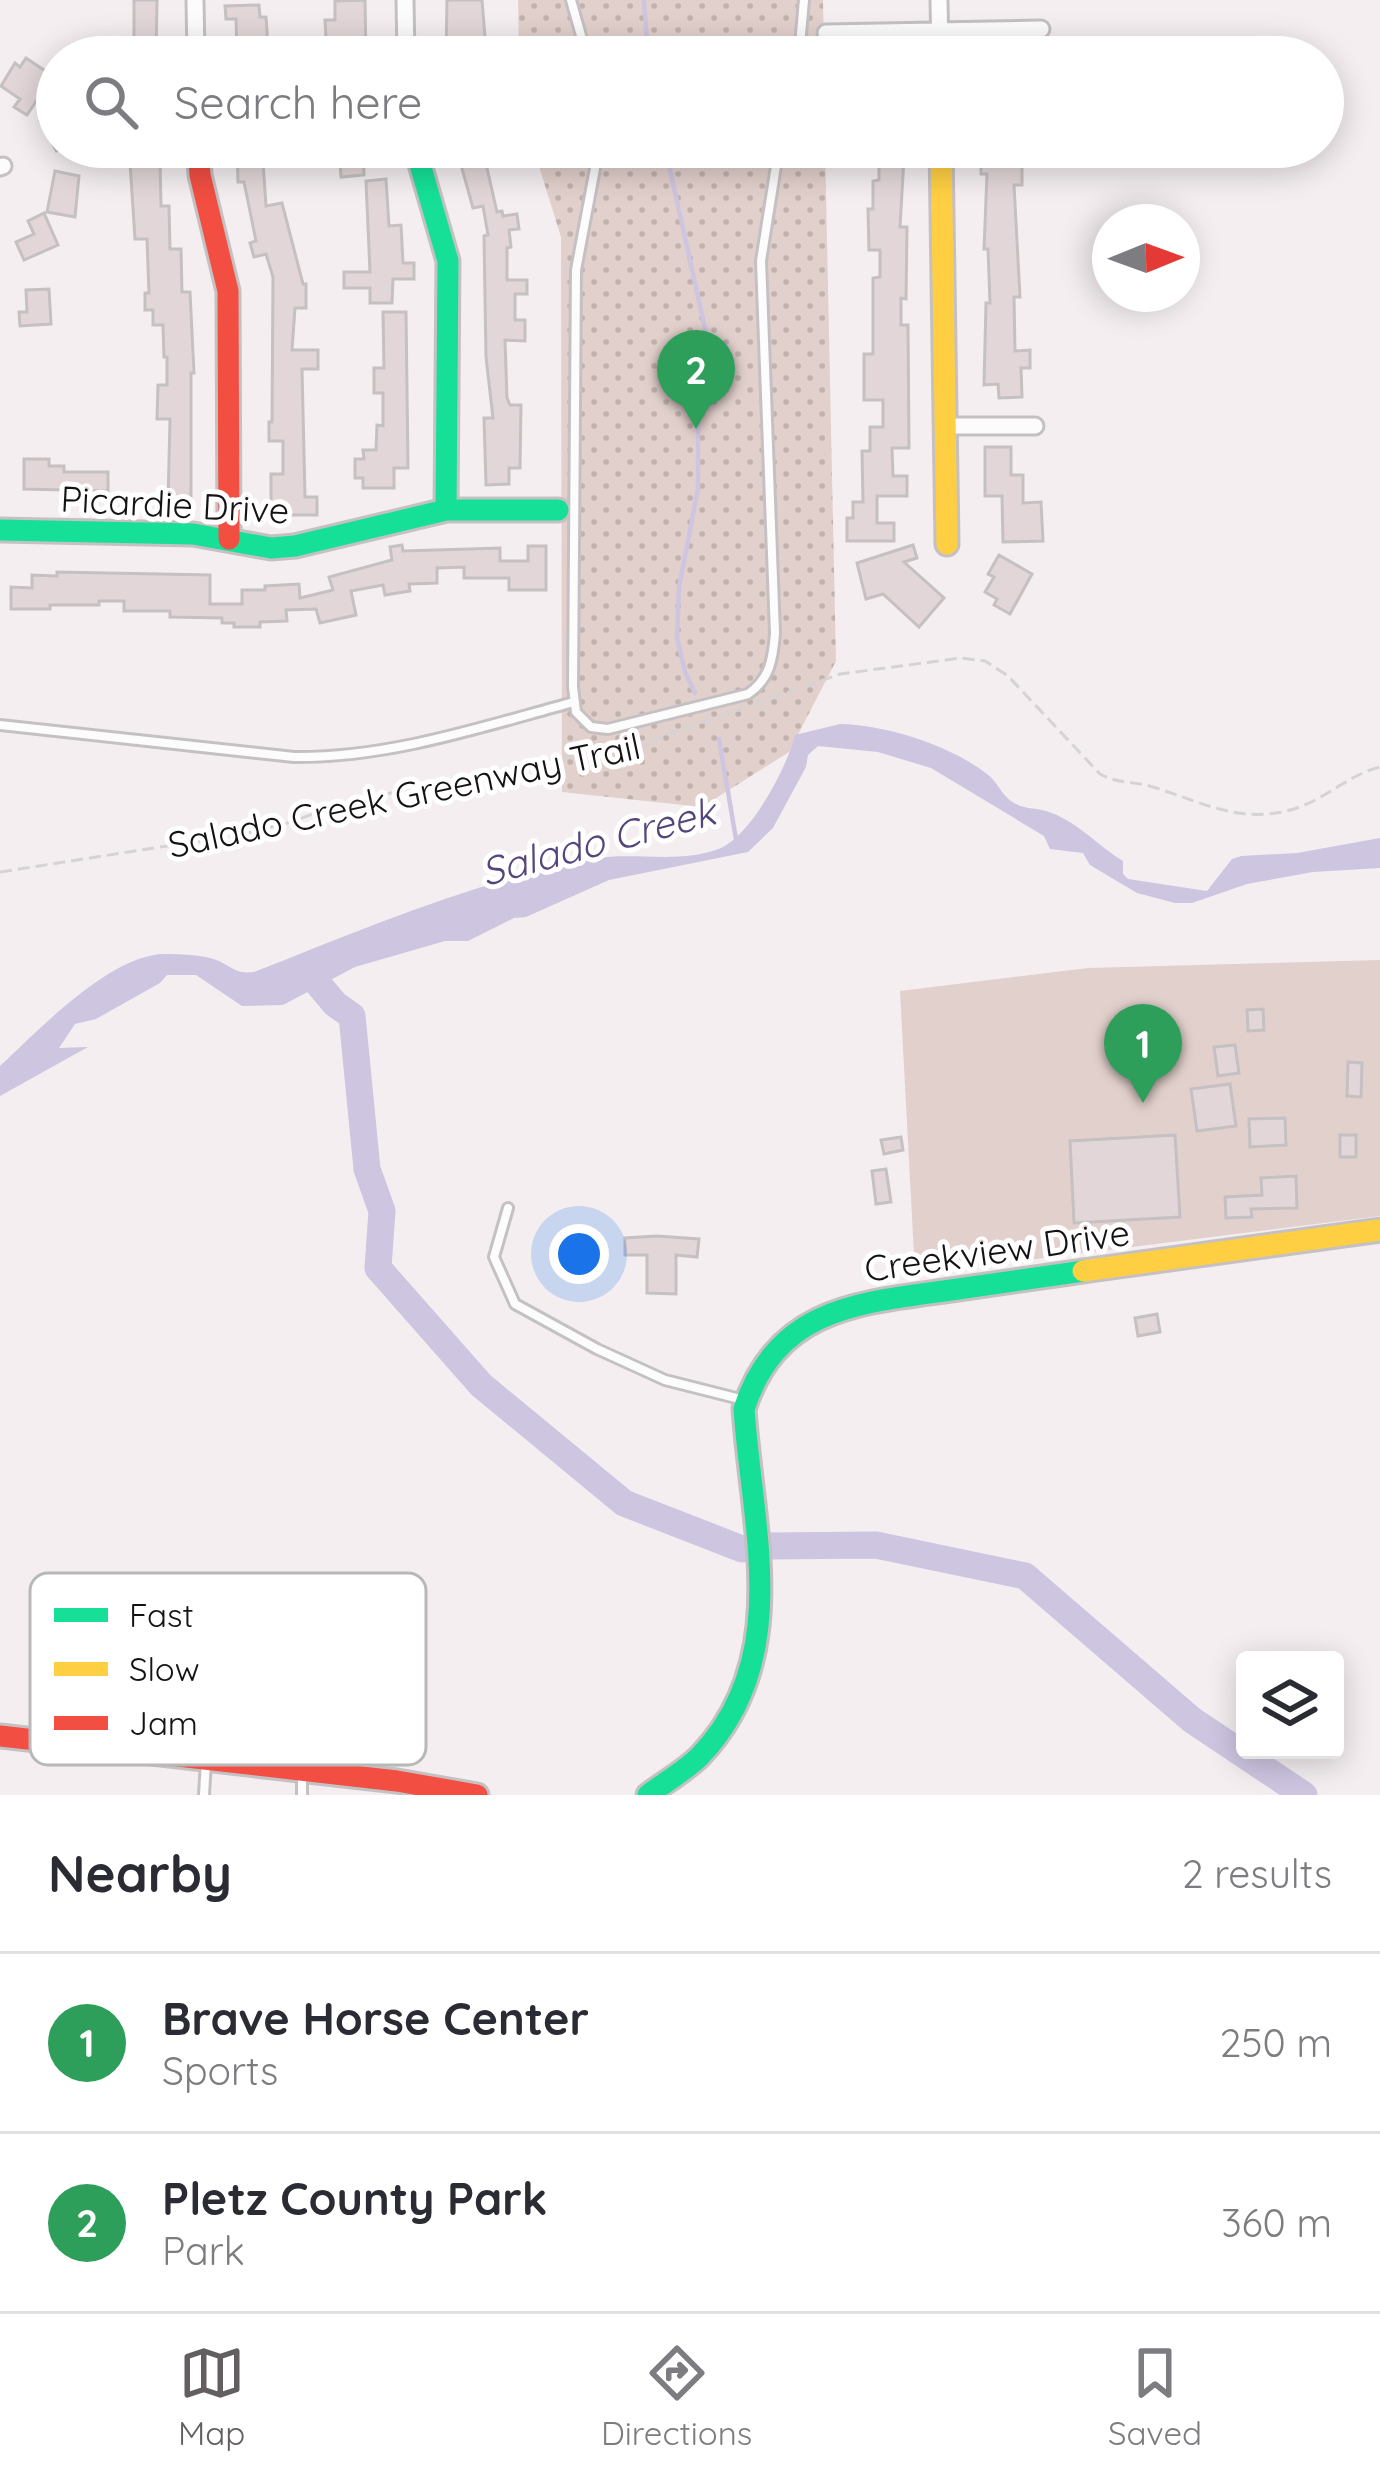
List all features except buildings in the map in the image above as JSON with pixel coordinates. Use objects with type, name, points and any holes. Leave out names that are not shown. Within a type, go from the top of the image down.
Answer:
[{"type":"street","points":[[195,0],[196,36]]},
{"type":"street","points":[[405,0],[406,36]]},
{"type":"street","points":[[939,0],[939,36]]},
{"type":"street","points":[[826,33],[1041,29]]},
{"type":"street","points":[[200,168],[228,291],[229,539]]},
{"type":"street","points":[[422,168],[448,261],[446,510]]},
{"type":"street","points":[[941,168],[947,544]]},
{"type":"street","points":[[946,426],[1035,426]]},
{"type":"street","name":"Picardie Drive","points":[[0,530],[131,531],[229,539],[271,548],[446,510],[558,510]]},
{"type":"street","name":"Creekview Drive","points":[[648,1795],[700,1756],[740,1707],[758,1659],[764,1622],[745,1446],[746,1401],[751,1378],[776,1348],[808,1322],[841,1307],[1380,1230]]},
{"type":"street","points":[[0,1736],[30,1739]]},
{"type":"street","points":[[250,1765],[477,1795]]},
{"type":"lane","points":[[572,0],[581,36]]},
{"type":"lane","points":[[801,36],[804,0]]},
{"type":"lane","points":[[595,168],[576,271],[574,702],[576,712],[591,727],[608,729],[748,694],[771,668],[775,633],[761,261],[774,168]]},
{"type":"lane","points":[[0,725],[294,758],[340,758],[389,751],[574,702]]},
{"type":"lane","points":[[508,1208],[494,1256],[514,1304],[665,1380],[746,1401]]},
{"type":"lane","points":[[204,1795],[206,1765]]},
{"type":"lane","points":[[302,1771],[302,1795]]},
{"type":"path","name":"Salado Creek Greenway Trail","points":[[0,872],[222,838],[374,795],[570,756],[618,756],[840,674],[961,658],[985,662],[1008,676],[1100,774],[1114,782],[1151,786],[1207,808],[1249,813],[1292,810],[1380,767]]},
{"type":"shaded area","points":[[518,0],[823,0],[824,36],[519,36]]},
{"type":"shaded area","points":[[540,168],[825,168],[836,661],[789,752],[702,807],[562,792],[561,237]]},
{"type":"shaded area","points":[[840,724],[897,733],[955,754],[987,774],[1016,804],[1057,815],[1077,827],[1123,861],[1128,879],[1207,891],[1232,859],[1241,856],[1297,853],[1380,838],[1380,868],[1313,872],[1247,884],[1192,903],[1175,903],[1137,893],[1090,865],[1083,853],[1050,849],[1044,836],[931,768],[878,752],[818,746],[808,755],[773,828],[748,852],[609,880],[468,941],[445,941],[355,967],[283,1005],[242,1006],[196,975],[167,975],[96,1019],[75,1024],[59,1048],[88,1047],[0,1096],[0,1066],[77,996],[122,966],[145,957],[179,954],[254,972],[507,879],[593,859],[689,856],[721,848],[745,829],[767,798],[795,735]]},
{"type":"shaded area","points":[[1380,960],[1380,1216],[915,1274],[900,991],[1088,968]]},
{"type":"waterway","points":[[644,0],[647,36]]},
{"type":"waterway","points":[[670,168],[706,333],[698,416],[698,489],[679,587],[677,638],[695,693]]},
{"type":"waterway","name":"Salado Creek","points":[[719,739],[736,839]]},
{"type":"waterway","points":[[309,973],[352,1016],[367,1169],[382,1211],[378,1268],[481,1385],[624,1503],[742,1549]]},
{"type":"waterway","points":[[769,1546],[876,1545],[1025,1576],[1192,1720],[1304,1795]]},
{"type":"traffic: fast","points":[[421,168],[448,261],[446,510]]},
{"type":"traffic: fast","points":[[0,530],[193,534],[271,548],[446,510],[558,510]]},
{"type":"traffic: fast","points":[[648,1795],[700,1756],[729,1718],[747,1678],[760,1591],[744,1409],[776,1350],[798,1331],[850,1308],[1083,1271]]},
{"type":"traffic: slow","points":[[941,168],[947,544]]},
{"type":"traffic: slow","points":[[1083,1271],[1380,1230]]},
{"type":"traffic: jam","points":[[200,168],[228,291],[229,539]]},
{"type":"traffic: jam","points":[[0,1736],[30,1739]]},
{"type":"traffic: jam","points":[[256,1765],[477,1795]]},
{"type":"place","name":"Pletz County Park","points":[[696,429]]},
{"type":"place","name":"Brave Horse Center","points":[[1143,1103]]}]
